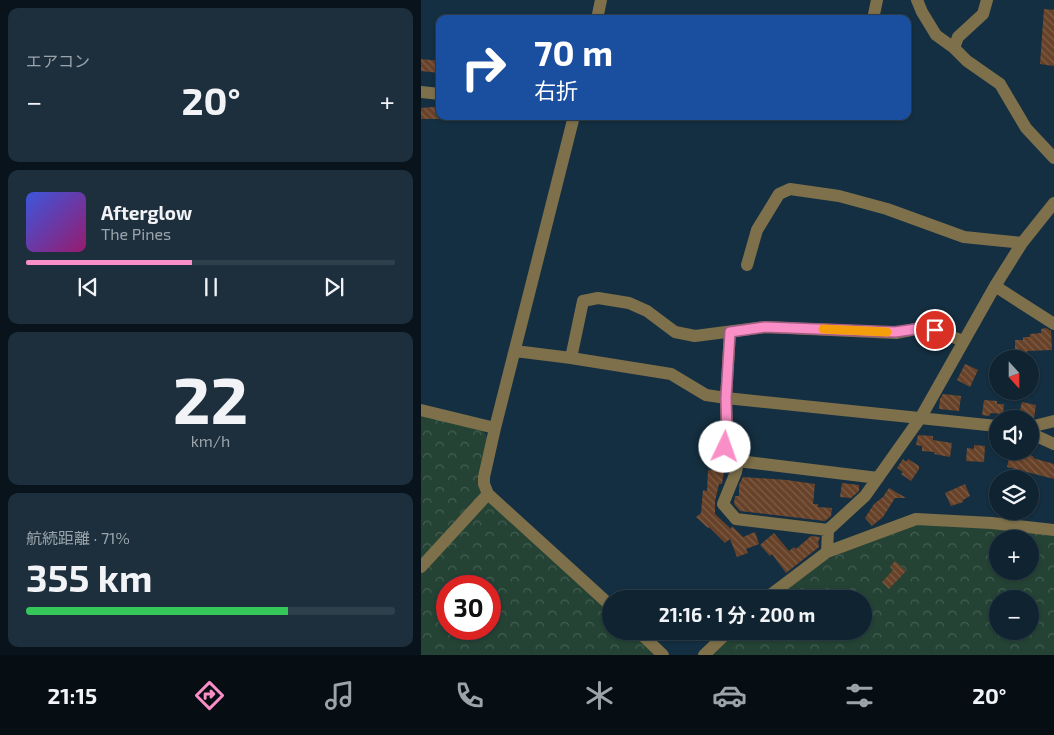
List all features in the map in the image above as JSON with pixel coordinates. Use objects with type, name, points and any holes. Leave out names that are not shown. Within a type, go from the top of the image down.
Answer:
[{"type":"street","points":[[598,15],[601,0]]},
{"type":"street","points":[[874,15],[877,0]]},
{"type":"street","points":[[917,0],[936,35],[1000,84],[1026,128],[1054,158]]},
{"type":"street","points":[[954,48],[958,37],[983,14],[987,0]]},
{"type":"street","points":[[421,92],[436,94]]},
{"type":"street","points":[[573,120],[495,428],[480,473],[488,494],[602,598]]},
{"type":"street","points":[[747,264],[757,230],[779,194],[790,189],[839,196],[879,207],[964,237],[1022,243]]},
{"type":"street","points":[[827,552],[828,530],[865,496],[921,417],[995,286],[1022,243],[1054,203]]},
{"type":"street","points":[[995,286],[1054,324]]},
{"type":"street","points":[[571,358],[583,301],[598,298],[629,303],[647,311],[675,332],[695,336],[765,327],[895,332],[916,329],[935,330],[963,341]]},
{"type":"street","points":[[730,332],[726,398],[727,436],[723,458],[878,478]]},
{"type":"street","points":[[515,352],[571,358],[671,374],[707,395],[726,398],[989,425]]},
{"type":"street","points":[[421,410],[495,428]]},
{"type":"street","points":[[1039,425],[1054,421]]},
{"type":"street","points":[[1039,437],[1054,444]]},
{"type":"street","points":[[738,461],[723,504],[736,519],[828,530]]},
{"type":"street","points":[[421,567],[488,494]]},
{"type":"street","points":[[777,590],[827,552],[916,518],[992,523],[1054,530]]},
{"type":"street","points":[[648,640],[663,655]]},
{"type":"street","points":[[704,655],[720,640]]},
{"type":"green space","points":[[421,415],[482,430],[486,434],[486,496],[602,605],[602,640],[640,640],[656,655],[421,655]]},
{"type":"green space","points":[[943,523],[1003,530],[989,530],[989,580],[1039,580],[1039,534],[1054,536],[1054,655],[711,655],[726,640],[872,640],[872,590],[785,590],[817,564],[915,524]]},
{"type":"building","points":[[1044,9],[1054,10],[1054,66],[1040,64]]},
{"type":"building","points":[[421,59],[436,61],[436,73],[421,71]]},
{"type":"building","points":[[436,107],[436,119],[421,119],[421,108]]},
{"type":"building","points":[[1046,328],[1051,331],[1052,350],[1015,350],[1015,340],[1023,340],[1023,337],[1030,337],[1030,334],[1041,333],[1041,329]]},
{"type":"building","points":[[965,364],[978,370],[970,387],[957,380]]},
{"type":"building","points":[[943,394],[961,396],[959,411],[939,409],[940,399]]},
{"type":"building","points":[[984,400],[997,401],[997,404],[1004,404],[1003,410],[989,410],[989,416],[982,415]]},
{"type":"building","points":[[1022,402],[1036,405],[1035,410],[1020,410]]},
{"type":"building","points":[[918,435],[933,436],[933,440],[952,443],[950,457],[934,454],[935,452],[922,451],[922,446],[916,445]]},
{"type":"building","points":[[974,445],[985,446],[984,462],[966,461],[967,448],[974,449]]},
{"type":"building","points":[[903,459],[906,462],[908,459],[919,466],[911,481],[901,474],[903,472],[897,468]]},
{"type":"building","points":[[1009,460],[1039,460],[1054,464],[1054,479],[1039,475],[1039,470],[1019,470],[1007,467]]},
{"type":"building","points":[[708,470],[724,471],[722,484],[719,484],[715,501],[715,514],[731,529],[732,526],[743,537],[755,532],[759,544],[746,549],[748,553],[737,557],[730,539],[725,543],[696,517],[701,513],[703,490],[707,491]]},
{"type":"building","points":[[743,477],[815,484],[813,504],[818,504],[818,507],[832,508],[831,516],[825,521],[740,511],[734,504],[735,496],[739,496],[739,485]]},
{"type":"building","points":[[842,483],[859,485],[859,491],[851,498],[840,497]]},
{"type":"building","points":[[965,484],[970,496],[963,500],[963,502],[951,506],[945,493]]},
{"type":"building","points":[[889,488],[906,498],[895,498],[883,517],[872,526],[865,518],[874,504],[883,497]]},
{"type":"building","points":[[774,533],[789,551],[794,547],[796,549],[811,536],[820,537],[819,547],[786,573],[772,554],[770,556],[760,545]]},
{"type":"building","points":[[895,561],[906,571],[889,589],[882,582],[893,570],[890,567]]},
{"type":"slow traffic","points":[[823,329],[887,332]]},
{"type":"route","points":[[725,447],[727,436],[726,398],[730,332],[765,327],[895,332],[916,329],[935,330]]}]
